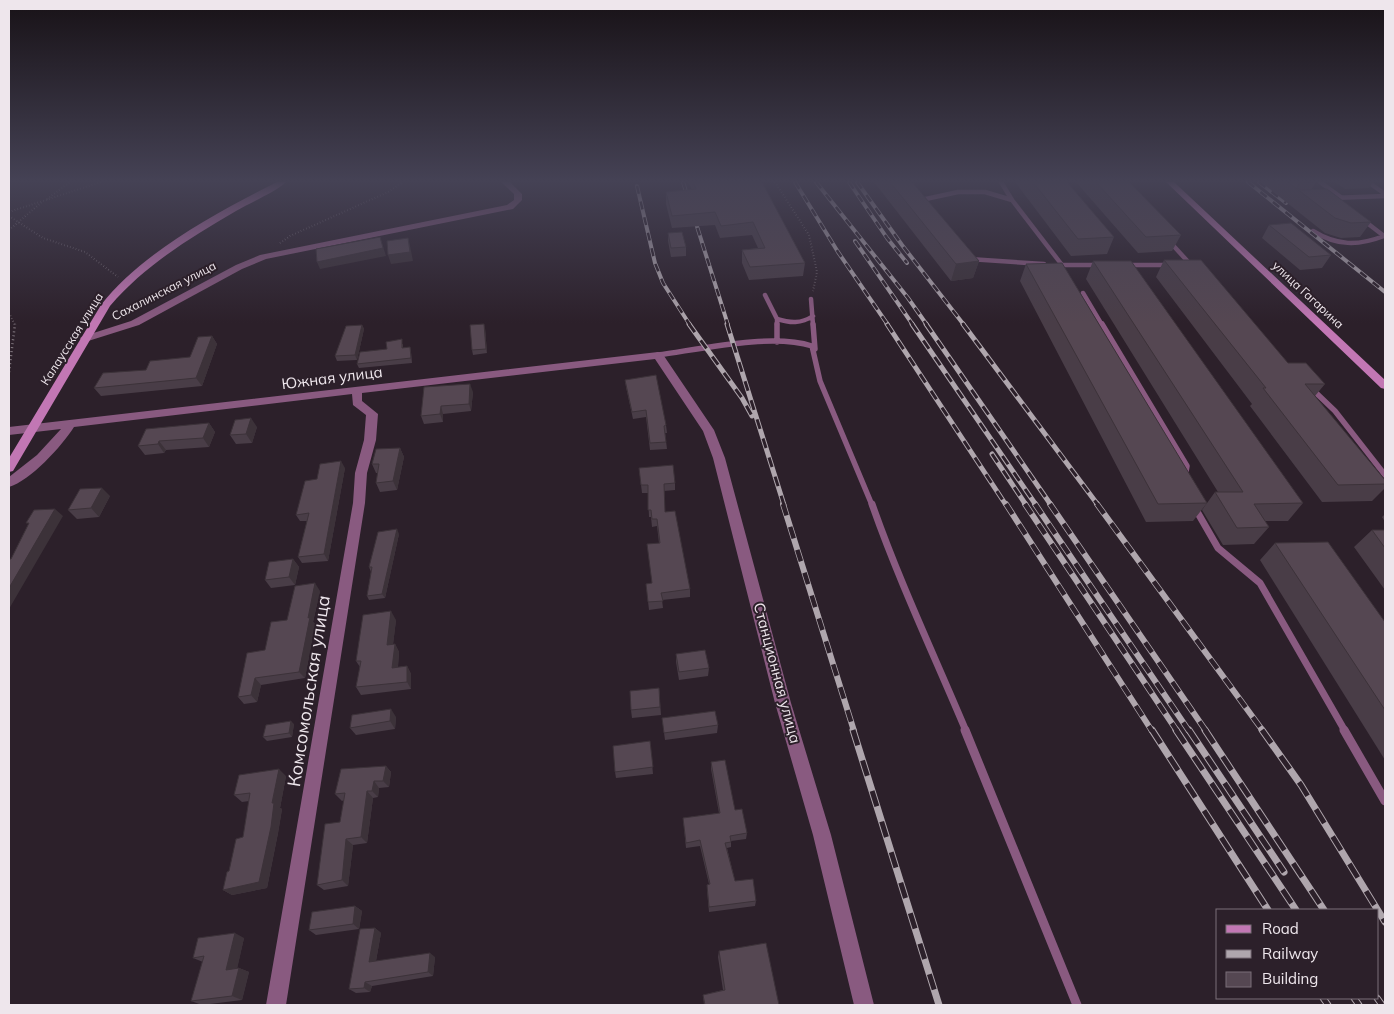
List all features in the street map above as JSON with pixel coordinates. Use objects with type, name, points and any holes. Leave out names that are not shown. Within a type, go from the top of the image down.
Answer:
[{"type":"street","name":"Калаусская улица","points":[[9,468],[106,305],[126,282],[146,264],[166,249],[200,229]]},
{"type":"street","name":"Сахалинская улица","points":[[85,339],[135,323],[238,267],[263,257],[400,229]]},
{"type":"street","name":"улица Гагарина","points":[[1220,229],[1385,386]]},
{"type":"street","name":"Южная улица","points":[[9,431],[69,426],[658,355]]},
{"type":"street","name":"Станционная улица","points":[[658,355],[708,430],[719,458],[783,702],[822,835],[864,1005]]},
{"type":"street","name":"Комсомольская улица","points":[[276,1005],[333,663],[358,504],[361,473],[370,440],[372,414],[358,402],[357,390]]},
{"type":"street","points":[[9,483],[46,455],[69,426]]},
{"type":"lane","points":[[1036,229],[1062,265]]},
{"type":"lane","points":[[1313,231],[1335,244],[1349,245],[1368,243],[1384,236]]},
{"type":"lane","points":[[1166,237],[1197,272]]},
{"type":"lane","points":[[962,251],[968,259],[1062,265],[1110,265]]},
{"type":"lane","points":[[1119,265],[1173,265]]},
{"type":"lane","points":[[1182,265],[1191,265]]},
{"type":"lane","points":[[1083,293],[1187,466],[1182,486]]},
{"type":"lane","points":[[765,296],[777,319],[777,342]]},
{"type":"lane","points":[[811,299],[815,353],[820,381],[867,490],[892,562],[919,620],[968,737],[1077,1005]]},
{"type":"lane","points":[[777,319],[798,323],[807,321],[813,316]]},
{"type":"lane","points":[[658,355],[777,342],[804,342],[812,346],[815,353]]},
{"type":"lane","points":[[1308,385],[1335,411],[1385,475]]},
{"type":"lane","points":[[1191,501],[1218,548],[1260,583],[1385,801]]},
{"type":"path","points":[[30,229],[43,238],[85,252],[94,261],[126,282]]},
{"type":"path","points":[[277,244],[305,229]]},
{"type":"path","points":[[805,229],[809,235],[817,272],[811,299]]},
{"type":"path","points":[[9,313],[15,325],[9,372]]},
{"type":"building","points":[[756,229],[787,229],[805,263],[750,267],[742,250],[765,248]]},
{"type":"building","points":[[928,229],[952,229],[979,261],[956,264]]},
{"type":"building","points":[[1070,229],[1107,229],[1114,237],[1078,239]]},
{"type":"building","points":[[1139,229],[1175,229],[1181,235],[1146,237]]},
{"type":"building","points":[[1274,229],[1299,229],[1331,255],[1309,257]]},
{"type":"building","points":[[682,232],[686,247],[671,248],[668,233]]},
{"type":"building","points":[[380,237],[383,248],[317,262],[316,249]]},
{"type":"building","points":[[408,238],[410,252],[388,255],[387,241]]},
{"type":"building","points":[[1164,260],[1201,260],[1288,363],[1306,363],[1325,384],[1305,384],[1385,480],[1385,484],[1338,485],[1263,388],[1266,388]]},
{"type":"building","points":[[1093,261],[1131,261],[1303,503],[1254,504],[1269,527],[1237,528],[1215,492],[1243,492]]},
{"type":"building","points":[[1062,263],[1207,503],[1158,504],[1026,264]]},
{"type":"building","points":[[484,324],[486,349],[472,350],[470,325]]},
{"type":"building","points":[[362,325],[355,355],[335,356],[346,326]]},
{"type":"building","points":[[212,336],[196,378],[94,388],[103,373],[146,370],[150,361],[190,357],[198,337]]},
{"type":"building","points":[[402,339],[402,348],[410,347],[411,358],[357,364],[360,352],[387,349],[386,342]]},
{"type":"building","points":[[656,375],[666,425],[664,426],[666,442],[650,443],[646,410],[632,412],[625,380]]},
{"type":"building","points":[[470,384],[469,404],[441,406],[440,414],[421,416],[424,387]]},
{"type":"building","points":[[251,418],[246,434],[230,435],[235,420]]},
{"type":"building","points":[[209,423],[203,438],[159,441],[158,444],[138,446],[146,429]]},
{"type":"building","points":[[400,448],[393,481],[376,483],[379,464],[372,464],[376,449]]},
{"type":"building","points":[[341,461],[324,554],[298,557],[309,513],[296,515],[305,481],[317,479],[320,464]]},
{"type":"building","points":[[673,465],[675,483],[664,484],[665,512],[675,511],[690,589],[661,593],[663,601],[648,602],[646,584],[652,583],[647,544],[660,543],[657,519],[652,519],[651,510],[648,510],[648,485],[641,485],[639,468]]},
{"type":"building","points":[[102,488],[91,508],[68,510],[80,489]]},
{"type":"building","points":[[55,509],[9,588],[9,559],[11,559],[29,523],[26,523],[34,510]]},
{"type":"building","points":[[397,529],[382,594],[367,596],[372,567],[369,567],[378,532]]},
{"type":"building","points":[[1372,530],[1385,530],[1385,548]]},
{"type":"building","points":[[1328,542],[1385,622],[1385,710],[1275,543]]},
{"type":"building","points":[[293,559],[289,577],[265,580],[269,562]]},
{"type":"building","points":[[315,583],[299,672],[255,678],[251,695],[238,697],[247,653],[265,650],[271,622],[287,620],[295,586]]},
{"type":"building","points":[[391,611],[387,645],[395,644],[392,668],[407,666],[407,682],[356,687],[361,661],[356,661],[363,615]]},
{"type":"building","points":[[705,650],[709,668],[679,672],[676,654]]},
{"type":"building","points":[[659,688],[660,707],[631,710],[630,691]]},
{"type":"building","points":[[391,709],[390,721],[350,728],[352,715]]},
{"type":"building","points":[[715,711],[718,725],[664,733],[662,718]]},
{"type":"building","points":[[291,721],[289,733],[263,737],[266,725]]},
{"type":"building","points":[[650,741],[653,767],[615,772],[613,746]]},
{"type":"building","points":[[725,760],[735,810],[742,809],[747,833],[730,836],[731,842],[725,843],[735,881],[753,879],[756,901],[709,907],[707,885],[710,884],[700,840],[686,843],[683,818],[720,813],[711,762]]},
{"type":"building","points":[[386,766],[383,781],[374,781],[372,791],[367,791],[361,837],[346,839],[342,880],[317,885],[325,824],[340,822],[345,793],[335,794],[341,769]]},
{"type":"building","points":[[279,769],[272,803],[274,803],[271,827],[259,882],[223,890],[236,839],[243,837],[250,793],[234,795],[239,775]]},
{"type":"building","points":[[355,906],[353,924],[309,930],[312,912]]},
{"type":"building","points":[[375,928],[369,962],[430,953],[428,972],[365,982],[364,988],[349,989],[360,929]]},
{"type":"building","points":[[235,933],[226,970],[239,968],[232,996],[191,1001],[204,956],[193,958],[198,938]]},
{"type":"building","points":[[766,943],[779,1005],[705,1005],[703,995],[725,990],[719,951]]},
{"type":"railway","points":[[647,229],[655,263],[663,283],[690,325]]},
{"type":"railway","points":[[698,229],[728,325]]},
{"type":"railway","points":[[824,229],[888,325]]},
{"type":"railway","points":[[854,229],[927,325]]},
{"type":"railway","points":[[881,229],[907,263]]},
{"type":"railway","points":[[891,229],[964,325]]},
{"type":"railway","points":[[1307,229],[1385,292]]},
{"type":"railway","points":[[855,241],[913,325]]},
{"type":"railway","points":[[689,324],[742,398],[752,416]]},
{"type":"railway","points":[[727,324],[784,505]]},
{"type":"railway","points":[[887,324],[1006,505]]},
{"type":"railway","points":[[912,324],[1036,505]]},
{"type":"railway","points":[[926,324],[1051,505]]},
{"type":"railway","points":[[963,324],[1098,505]]},
{"type":"railway","points":[[992,454],[1026,505]]},
{"type":"railway","points":[[783,504],[854,731]]},
{"type":"railway","points":[[1006,504],[1152,731]]},
{"type":"railway","points":[[1025,504],[1177,731]]},
{"type":"railway","points":[[1035,504],[1189,731]]},
{"type":"railway","points":[[1050,504],[1206,731]]},
{"type":"railway","points":[[1097,504],[1263,731]]},
{"type":"railway","points":[[853,730],[939,1005]]},
{"type":"railway","points":[[1152,730],[1267,909]]},
{"type":"railway","points":[[1176,730],[1295,909]]},
{"type":"railway","points":[[1189,730],[1284,872]]},
{"type":"railway","points":[[1205,730],[1323,909]]},
{"type":"railway","points":[[1262,730],[1301,785],[1377,909]]},
{"type":"railway","points":[[1379,912],[1385,922]]},
{"type":"railway","points":[[1324,999],[1328,1005]]},
{"type":"railway","points":[[1355,999],[1359,1005]]},
{"type":"railway","points":[[1378,999],[1382,1005]]}]
